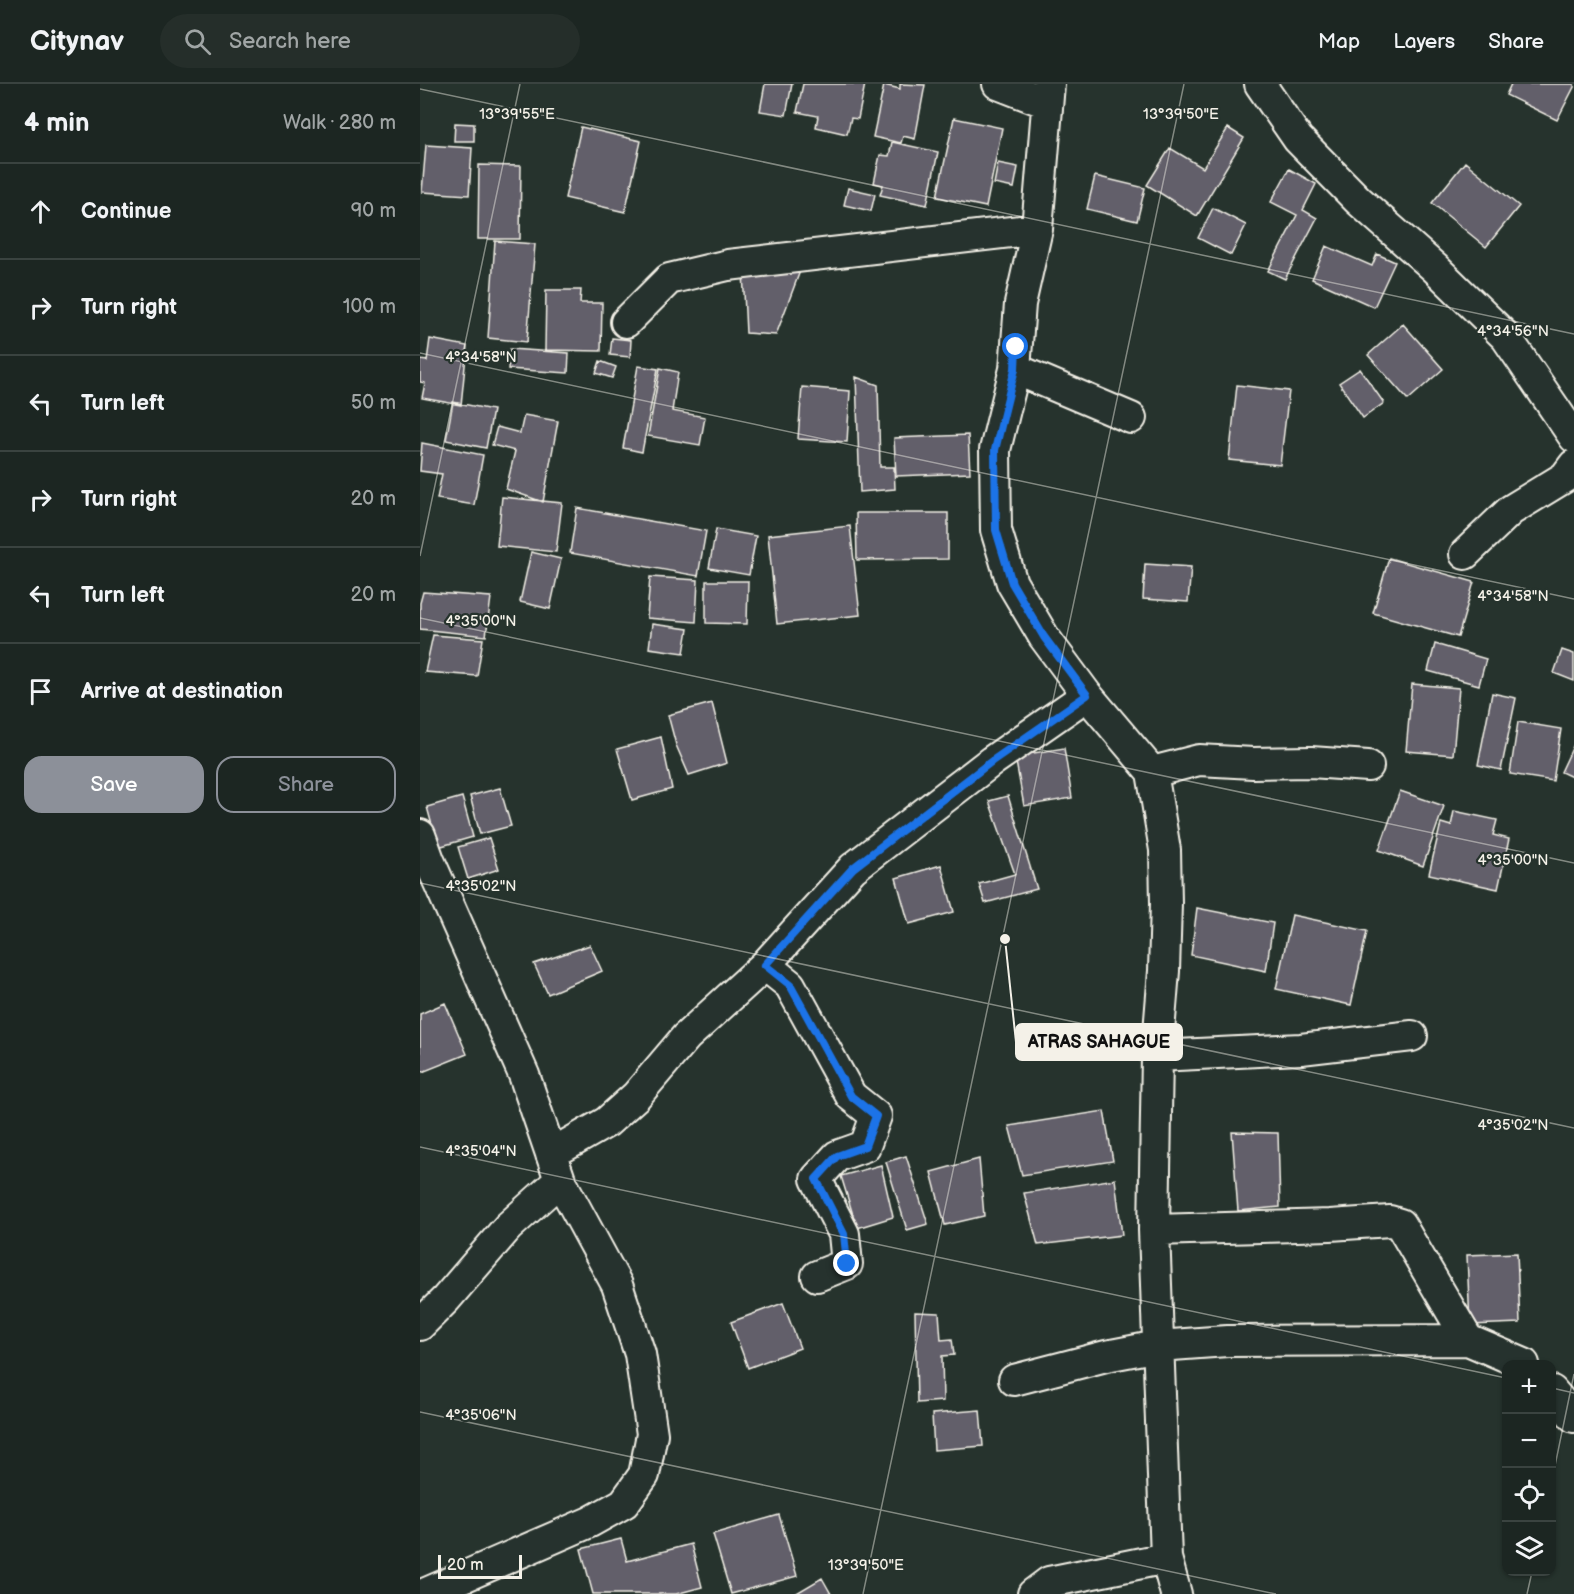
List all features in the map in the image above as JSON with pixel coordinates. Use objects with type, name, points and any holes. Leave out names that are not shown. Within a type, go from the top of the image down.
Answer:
[{"type":"street","points":[[998,84],[1048,94],[1037,229],[1020,304],[1015,369],[995,450],[996,530],[1012,583],[1044,637],[1087,695],[1152,772],[1165,850],[1166,903],[1164,971],[1157,1056],[1154,1230],[1166,1558],[1176,1594]]},
{"type":"street","points":[[1260,84],[1298,139],[1358,200],[1435,268],[1506,337],[1574,436]]},
{"type":"street","points":[[626,322],[669,279],[728,265],[1037,229]]},
{"type":"street","points":[[1015,369],[1131,418]]},
{"type":"street","points":[[1465,554],[1510,510],[1565,477],[1574,465]]},
{"type":"street","points":[[420,1325],[447,1299],[556,1167],[636,1096],[686,1037],[765,965],[853,868],[992,761],[1087,695]]},
{"type":"street","points":[[1152,772],[1199,760],[1253,763],[1311,762],[1368,766]]},
{"type":"street","points":[[420,835],[524,1075],[556,1167],[617,1285],[640,1354],[652,1434],[644,1475],[624,1503],[590,1522],[424,1594]]},
{"type":"street","points":[[765,965],[790,985],[851,1096],[876,1116],[865,1146],[837,1156],[816,1179],[844,1234],[847,1264],[817,1276]]},
{"type":"street","points":[[1157,1056],[1301,1049],[1412,1036]]},
{"type":"street","points":[[1154,1230],[1390,1221],[1400,1224],[1468,1340]]},
{"type":"street","points":[[1014,1380],[1106,1356],[1158,1346],[1227,1341],[1468,1340],[1513,1360]]},
{"type":"street","points":[[1556,1397],[1574,1417]]},
{"type":"street","points":[[1033,1594],[1050,1581],[1166,1558]]},
{"type":"building","points":[[765,84],[792,84],[786,115],[760,111]]},
{"type":"building","points":[[803,84],[865,84],[858,119],[851,118],[847,134],[816,127],[818,116],[797,112]]},
{"type":"building","points":[[900,84],[925,85],[915,139],[903,136],[901,143],[873,137],[884,85],[900,89]]},
{"type":"building","points":[[1511,84],[1574,84],[1574,87],[1557,120],[1506,95]]},
{"type":"building","points":[[954,118],[1002,128],[986,207],[937,197]]},
{"type":"building","points":[[455,123],[474,124],[474,141],[454,141]]},
{"type":"building","points":[[581,127],[641,141],[625,212],[565,198]]},
{"type":"building","points":[[1228,128],[1244,138],[1197,216],[1147,185],[1170,148],[1203,168]]},
{"type":"building","points":[[892,142],[938,152],[927,205],[880,195],[883,185],[874,183],[880,155],[889,156]]},
{"type":"building","points":[[426,145],[472,148],[469,195],[422,192]]},
{"type":"building","points":[[1465,162],[1519,206],[1486,247],[1432,203]]},
{"type":"building","points":[[998,163],[1018,167],[1014,188],[994,184]]},
{"type":"building","points":[[479,165],[521,166],[520,239],[478,239]]},
{"type":"building","points":[[1289,169],[1316,184],[1303,210],[1317,218],[1285,279],[1268,271],[1297,215],[1271,202]]},
{"type":"building","points":[[1095,176],[1145,188],[1137,221],[1087,209]]},
{"type":"building","points":[[848,188],[875,194],[871,211],[844,205]]},
{"type":"building","points":[[1213,208],[1246,225],[1231,255],[1198,238]]},
{"type":"building","points":[[495,241],[535,244],[527,342],[488,338]]},
{"type":"building","points":[[1326,246],[1372,266],[1377,254],[1395,262],[1374,307],[1312,279]]},
{"type":"building","points":[[743,271],[800,271],[776,335],[746,333]]},
{"type":"building","points":[[546,290],[581,290],[580,303],[602,303],[601,351],[545,350]]},
{"type":"building","points":[[1403,324],[1443,369],[1408,400],[1368,355]]},
{"type":"building","points":[[612,338],[631,340],[630,357],[610,355]]},
{"type":"building","points":[[430,339],[467,346],[461,405],[422,398],[425,383],[420,382],[420,360],[427,361]]},
{"type":"building","points":[[510,349],[569,353],[568,373],[508,369]]},
{"type":"building","points":[[600,361],[616,367],[612,378],[596,373]]},
{"type":"building","points":[[638,366],[658,369],[642,452],[623,448]]},
{"type":"building","points":[[660,368],[678,372],[672,411],[705,417],[700,445],[648,436]]},
{"type":"building","points":[[1360,369],[1384,403],[1363,418],[1339,383]]},
{"type":"building","points":[[856,377],[878,385],[880,467],[894,467],[895,489],[860,492]]},
{"type":"building","points":[[1237,385],[1289,391],[1280,465],[1229,460]]},
{"type":"building","points":[[802,387],[850,391],[847,442],[798,439]]},
{"type":"building","points":[[453,402],[493,410],[486,448],[446,440]]},
{"type":"building","points":[[524,415],[558,421],[543,502],[506,489],[515,451],[492,445],[497,427],[520,433]]},
{"type":"building","points":[[968,435],[970,473],[896,476],[894,438]]},
{"type":"building","points":[[422,443],[483,455],[474,505],[437,499],[442,474],[420,471]]},
{"type":"building","points":[[502,497],[562,503],[556,552],[497,546]]},
{"type":"building","points":[[577,508],[706,531],[698,576],[570,553]]},
{"type":"building","points":[[856,513],[948,513],[948,559],[857,560]]},
{"type":"building","points":[[850,526],[860,615],[777,624],[768,535]]},
{"type":"building","points":[[716,529],[756,536],[749,575],[709,568]]},
{"type":"building","points":[[531,552],[561,559],[550,609],[520,602]]},
{"type":"building","points":[[1389,558],[1474,582],[1458,637],[1373,613]]},
{"type":"building","points":[[1145,564],[1191,567],[1188,602],[1143,599]]},
{"type":"building","points":[[650,577],[698,580],[696,622],[647,618]]},
{"type":"building","points":[[706,581],[748,581],[747,624],[706,623]]},
{"type":"building","points":[[423,592],[491,597],[486,636],[420,629],[420,603]]},
{"type":"building","points":[[652,624],[688,629],[684,653],[649,648]]},
{"type":"building","points":[[433,635],[483,639],[477,676],[425,672]]},
{"type":"building","points":[[1435,644],[1486,659],[1479,685],[1428,671]]},
{"type":"building","points":[[1562,650],[1574,654],[1574,681],[1554,673]]},
{"type":"building","points":[[1412,684],[1459,688],[1453,755],[1406,751]]},
{"type":"building","points":[[1492,693],[1516,698],[1501,770],[1478,765]]},
{"type":"building","points":[[712,703],[727,763],[689,775],[676,745],[668,715]]},
{"type":"building","points":[[1518,722],[1561,729],[1553,781],[1510,774]]},
{"type":"building","points":[[661,737],[672,789],[632,800],[617,749]]},
{"type":"building","points":[[1574,744],[1574,778],[1561,772]]},
{"type":"building","points":[[1064,748],[1072,798],[1024,806],[1015,756]]},
{"type":"building","points":[[500,788],[511,826],[480,834],[470,796]]},
{"type":"building","points":[[1400,791],[1444,806],[1423,866],[1379,850]]},
{"type":"building","points":[[1008,796],[1037,889],[985,903],[979,884],[1015,874],[989,801]]},
{"type":"building","points":[[462,797],[473,837],[438,847],[427,807]]},
{"type":"building","points":[[1454,811],[1497,820],[1493,835],[1509,839],[1498,889],[1429,874],[1441,823],[1451,826]]},
{"type":"building","points":[[489,838],[499,869],[468,879],[458,847]]},
{"type":"building","points":[[941,865],[954,912],[909,924],[896,878]]},
{"type":"building","points":[[1197,908],[1273,923],[1266,971],[1191,955]]},
{"type":"building","points":[[1292,915],[1367,931],[1351,1005],[1276,989]]},
{"type":"building","points":[[590,945],[602,971],[548,994],[534,964]]},
{"type":"building","points":[[445,1003],[467,1054],[420,1073],[420,1014]]},
{"type":"building","points":[[1104,1111],[1113,1161],[1022,1175],[1009,1126]]},
{"type":"building","points":[[1232,1132],[1278,1133],[1280,1207],[1238,1211]]},
{"type":"building","points":[[906,1156],[928,1224],[907,1230],[886,1162]]},
{"type":"building","points":[[979,1159],[984,1216],[945,1225],[931,1172]]},
{"type":"building","points":[[881,1165],[893,1217],[857,1228],[841,1176]]},
{"type":"building","points":[[1115,1179],[1122,1235],[1038,1245],[1024,1193]]},
{"type":"building","points":[[1517,1253],[1520,1323],[1470,1325],[1467,1255]]},
{"type":"building","points":[[783,1303],[800,1348],[748,1368],[731,1322]]},
{"type":"building","points":[[915,1312],[939,1313],[941,1340],[952,1339],[954,1355],[942,1356],[943,1401],[917,1403]]},
{"type":"building","points":[[980,1410],[983,1446],[934,1450],[932,1414]]},
{"type":"building","points":[[779,1515],[797,1576],[731,1594],[713,1534]]},
{"type":"building","points":[[621,1539],[627,1561],[691,1544],[702,1587],[676,1594],[593,1594],[581,1549]]},
{"type":"building","points":[[822,1578],[831,1594],[795,1594]]},
{"type":"place","name":"ATRAS SAHAGUE","points":[[1005,939]]},
{"type":"route","points":[[847,1264],[844,1234],[816,1179],[837,1156],[865,1146],[876,1116],[851,1096],[790,985],[765,965],[853,868],[992,761],[1087,695],[1044,637],[1012,583],[996,530],[995,450],[1015,369],[1016,347]]}]
